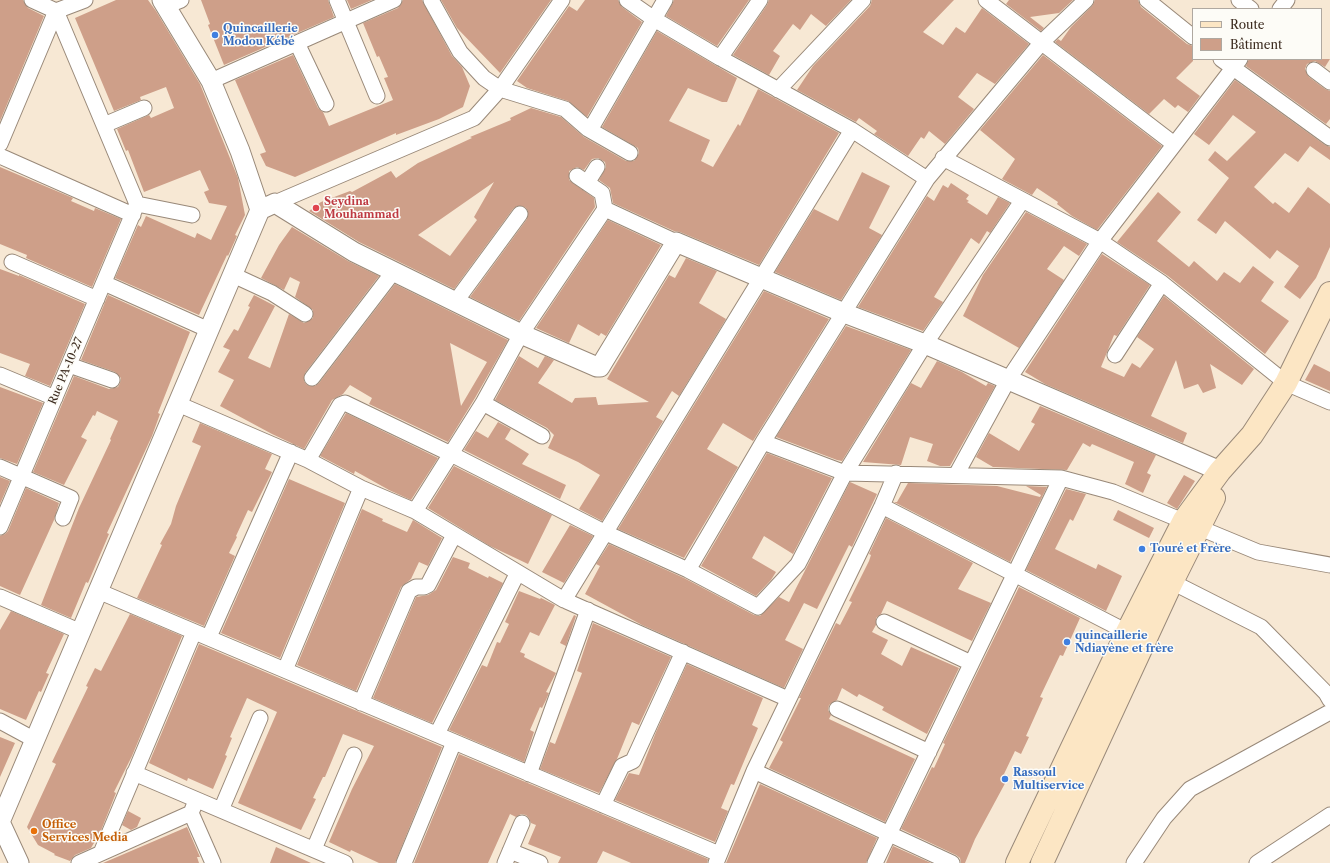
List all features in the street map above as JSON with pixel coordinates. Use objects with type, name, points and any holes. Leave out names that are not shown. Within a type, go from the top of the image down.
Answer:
[{"type":"main road","points":[[1017,863],[1127,632],[1192,523],[1286,383],[1330,293]]},
{"type":"main road","points":[[1042,863],[1172,582],[1192,523],[1220,471],[1238,453]]},
{"type":"street","points":[[32,0],[56,10],[85,0]]},
{"type":"street","points":[[337,0],[377,96]]},
{"type":"street","points":[[211,81],[394,0]]},
{"type":"street","points":[[431,0],[460,52],[484,78],[500,89],[565,109],[590,130],[630,154]]},
{"type":"street","points":[[19,863],[0,822],[209,330],[233,275],[267,207],[474,118],[500,89],[562,0]]},
{"type":"street","points":[[627,0],[654,19],[720,58],[852,130],[927,179]]},
{"type":"street","points":[[590,130],[665,0]]},
{"type":"street","points":[[720,58],[760,0]]},
{"type":"street","points":[[778,90],[863,0]]},
{"type":"street","points":[[986,0],[1174,144]]},
{"type":"street","points":[[688,570],[763,442],[927,179],[943,158],[1042,42],[1086,0]]},
{"type":"street","points":[[1147,0],[1192,36]]},
{"type":"street","points":[[1239,0],[1249,8]]},
{"type":"street","points":[[1281,8],[1287,0]]},
{"type":"street","points":[[170,2],[211,81],[240,151],[267,207],[354,252],[521,334],[600,367],[676,242]]},
{"type":"street","points":[[56,10],[104,125],[135,209]]},
{"type":"street","points":[[0,144],[56,10]]},
{"type":"street","points":[[297,42],[326,104]]},
{"type":"street","points":[[956,475],[1008,380],[1100,241],[1174,144],[1231,62],[1330,138]]},
{"type":"street","points":[[1314,70],[1330,82]]},
{"type":"street","points":[[104,125],[144,108]]},
{"type":"street","points":[[564,600],[763,278],[852,130]]},
{"type":"street","points":[[0,156],[135,209],[192,215]]},
{"type":"street","points":[[943,158],[1022,202],[1100,241],[1162,283],[1286,383],[1330,402]]},
{"type":"street","points":[[415,511],[483,403],[521,334],[605,209],[602,194],[582,179],[597,167]]},
{"type":"street","points":[[308,460],[340,405],[344,403],[451,454],[606,533],[688,570],[758,607],[798,564],[846,473],[925,344],[1022,202]]},
{"type":"street","name":"Rue PA-10-27","points":[[0,528],[135,209]]},
{"type":"street","points":[[605,209],[676,242],[844,313],[925,344],[1220,471]]},
{"type":"street","points":[[456,301],[520,214]]},
{"type":"street","points":[[12,262],[97,299]]},
{"type":"street","points":[[312,378],[394,271]]},
{"type":"street","points":[[233,275],[272,293],[304,314]]},
{"type":"street","points":[[104,283],[209,330]]},
{"type":"street","points":[[1115,354],[1162,283]]},
{"type":"street","points":[[69,365],[112,380]]},
{"type":"street","points":[[0,375],[55,398]]},
{"type":"street","points":[[483,403],[542,436]]},
{"type":"street","points":[[178,404],[291,452],[362,488],[415,511],[517,574],[564,600],[788,699]]},
{"type":"street","points":[[763,442],[846,473],[1061,478],[1113,492],[1192,523],[1258,552],[1330,565]]},
{"type":"street","points":[[209,638],[291,452]]},
{"type":"street","points":[[0,468],[71,498],[63,518]]},
{"type":"street","points":[[98,591],[604,805],[717,859],[754,771],[882,506],[896,473]]},
{"type":"street","points":[[875,863],[1061,478]]},
{"type":"street","points":[[285,670],[362,488]]},
{"type":"street","points":[[882,506],[1127,632]]},
{"type":"street","points":[[361,702],[409,592],[416,587],[426,587],[454,535]]},
{"type":"street","points":[[437,734],[517,574]]},
{"type":"street","points":[[1172,582],[1261,627],[1329,691]]},
{"type":"street","points":[[0,597],[81,632]]},
{"type":"street","points":[[529,774],[588,610]]},
{"type":"street","points":[[884,622],[972,663]]},
{"type":"street","points":[[101,853],[194,632]]},
{"type":"street","points":[[604,805],[622,766],[633,761],[683,652]]},
{"type":"street","points":[[837,709],[929,752]]},
{"type":"street","points":[[1134,863],[1164,818],[1190,789],[1330,712]]},
{"type":"street","points":[[221,810],[260,718]]},
{"type":"street","points":[[0,722],[35,740]]},
{"type":"street","points":[[404,863],[454,742]]},
{"type":"street","points":[[314,849],[354,755]]},
{"type":"street","points":[[754,771],[952,863]]},
{"type":"street","points":[[134,773],[194,806],[221,810],[345,863]]},
{"type":"street","points":[[78,863],[194,806]]},
{"type":"street","points":[[194,806],[213,863]]},
{"type":"street","points":[[1260,862],[1330,815]]},
{"type":"street","points":[[522,824],[508,857],[540,863]]},
{"type":"building","points":[[0,0],[23,0],[28,8],[44,16],[0,121]]},
{"type":"building","points":[[116,0],[148,0],[156,11],[200,84],[238,178],[245,215],[235,235],[237,236],[228,256],[227,255],[199,315],[115,278],[138,225],[141,227],[146,216],[195,238],[197,233],[211,240],[227,206],[209,203],[204,192],[209,190],[200,170],[144,192],[128,150],[126,151],[117,129],[149,115],[151,118],[174,108],[166,87],[140,97],[141,100],[114,111],[75,18]]},
{"type":"building","points":[[201,0],[328,0],[334,17],[224,65],[208,25],[210,24]]},
{"type":"building","points":[[347,0],[372,0],[351,9]]},
{"type":"building","points":[[403,0],[422,0],[452,56],[462,67],[470,86],[463,107],[439,119],[396,135],[396,133],[295,177],[266,166],[260,154],[266,152],[235,80],[293,55],[318,108],[323,112],[329,126],[393,100],[384,78],[388,77],[379,56],[377,57],[363,23],[398,8]]},
{"type":"building","points":[[441,0],[551,0],[500,73],[457,28]]},
{"type":"building","points":[[585,0],[618,0],[622,7],[642,22],[587,117],[568,101],[527,88],[517,81],[569,6],[577,11]]},
{"type":"building","points":[[674,0],[749,0],[717,46],[666,16]]},
{"type":"building","points":[[769,0],[851,0],[826,26],[811,14],[800,30],[793,24],[773,51],[780,56],[769,75],[733,55]]},
{"type":"building","points":[[872,0],[954,0],[923,32],[943,45],[956,27],[965,33],[982,8],[1029,44],[995,84],[977,73],[958,97],[974,109],[945,144],[929,131],[924,139],[921,137],[908,156],[874,134],[877,131],[859,118],[856,122],[797,90],[813,66],[870,6]]},
{"type":"building","points":[[1009,0],[1073,0],[1059,13],[1030,17],[1044,28],[1041,31],[1006,4]]},
{"type":"building","points":[[1095,0],[1138,0],[1141,7],[1187,44],[1192,46],[1193,61],[1176,78],[1200,96],[1188,112],[1178,105],[1175,108],[1164,99],[1149,114],[1055,42],[1058,39],[1061,41],[1071,27],[1092,6]]},
{"type":"building","points":[[657,31],[737,78],[727,102],[722,102],[688,88],[669,121],[710,140],[701,161],[713,167],[738,124],[740,126],[758,89],[839,133],[759,265],[680,232],[674,231],[613,203],[610,188],[599,180],[606,167],[605,162],[598,158],[592,159],[584,170],[577,167],[569,171],[569,180],[594,198],[595,207],[519,321],[470,297],[527,219],[528,211],[525,207],[517,206],[513,209],[454,289],[359,242],[309,211],[321,202],[350,191],[352,192],[391,171],[396,178],[418,163],[472,138],[470,137],[511,120],[510,118],[531,108],[561,117],[584,137],[626,161],[634,161],[639,153],[638,148],[602,127]],"holes":[[[494,182],[474,217],[477,220],[450,256],[418,235]]]},
{"type":"building","points":[[1043,55],[1162,146],[1097,230],[1072,216],[1057,204],[1058,202],[1037,188],[1032,195],[1002,179],[1015,159],[980,130]]},
{"type":"building","points":[[1330,59],[1325,67],[1315,61],[1307,64],[1305,69],[1309,77],[1330,91],[1330,119],[1326,124],[1246,66],[1249,60]]},
{"type":"building","points":[[1235,80],[1325,145],[1330,147],[1330,160],[1310,146],[1298,162],[1285,153],[1254,187],[1273,204],[1275,202],[1289,213],[1308,187],[1330,204],[1330,247],[1316,278],[1300,299],[1284,287],[1299,266],[1277,250],[1270,259],[1225,221],[1216,234],[1197,220],[1229,178],[1208,160],[1215,151],[1227,161],[1256,132],[1233,115],[1209,145],[1194,134]]},
{"type":"building","points":[[0,167],[73,198],[71,201],[94,211],[95,208],[121,219],[92,287],[26,258],[27,255],[0,244]]},
{"type":"building","points":[[862,172],[890,186],[869,228],[882,235],[841,300],[775,272],[814,209],[838,221]]},
{"type":"building","points":[[951,183],[969,195],[966,199],[969,201],[967,202],[987,215],[998,197],[1010,203],[990,233],[987,231],[979,244],[971,238],[934,297],[943,302],[923,331],[858,307],[927,196],[934,201],[943,185],[948,188]]},
{"type":"building","points":[[1158,192],[1181,212],[1157,241],[1189,267],[1194,261],[1217,281],[1224,272],[1240,283],[1253,266],[1274,282],[1261,301],[1289,321],[1265,354],[1168,276],[1117,242]]},
{"type":"building","points":[[1026,212],[1087,244],[1079,256],[1064,246],[1047,269],[1064,280],[1019,348],[963,316],[983,275]]},
{"type":"building","points":[[608,220],[661,245],[606,336],[601,333],[599,336],[578,324],[569,343],[536,328]]},
{"type":"building","points":[[292,227],[348,261],[379,276],[305,373],[304,381],[307,385],[315,386],[319,383],[395,284],[508,340],[448,442],[369,404],[372,398],[350,385],[343,394],[332,400],[304,449],[272,434],[220,406],[234,380],[218,372],[230,350],[223,347],[234,329],[238,331],[250,307],[248,306],[254,295],[275,306],[248,358],[270,368],[289,314],[304,323],[313,318],[313,310],[295,297],[300,282],[290,277],[284,290],[261,278],[279,245]],"holes":[[[450,343],[487,362],[461,406]]]},
{"type":"building","points":[[1102,254],[1150,285],[1117,336],[1114,335],[1101,367],[1124,377],[1132,363],[1140,368],[1154,349],[1137,337],[1164,296],[1254,369],[1242,385],[1210,364],[1216,388],[1203,393],[1198,384],[1184,389],[1176,360],[1151,416],[1187,433],[1183,443],[1045,384],[1025,372]]},
{"type":"building","points":[[686,258],[717,271],[699,303],[726,319],[679,396],[672,391],[656,417],[663,421],[602,521],[579,509],[600,475],[578,462],[548,448],[554,435],[547,428],[495,400],[519,356],[538,368],[545,356],[554,360],[538,383],[572,403],[575,398],[596,397],[598,405],[649,402],[607,379],[669,275],[675,278]]},
{"type":"building","points":[[0,269],[19,275],[85,304],[50,386],[25,376],[30,364],[0,353]]},
{"type":"building","points":[[764,291],[829,319],[753,441],[723,423],[707,449],[738,467],[684,558],[618,529]]},
{"type":"building","points":[[108,295],[190,332],[158,413],[160,414],[152,436],[107,533],[109,534],[71,618],[41,605],[79,508],[111,440],[110,439],[118,421],[97,411],[95,416],[93,415],[81,437],[87,440],[64,485],[33,472],[74,376],[109,389],[118,387],[120,383],[121,378],[115,372],[81,360]]},
{"type":"building","points":[[846,326],[911,350],[842,461],[776,437]]},
{"type":"building","points":[[937,361],[962,372],[986,386],[988,383],[995,386],[950,466],[940,466],[927,461],[933,444],[910,437],[901,465],[863,462],[911,383],[921,388]]},
{"type":"building","points":[[1314,364],[1330,372],[1330,391],[1305,380]]},
{"type":"building","points":[[0,387],[43,403],[17,464],[0,458]]},
{"type":"building","points":[[1040,406],[1156,455],[1147,473],[1151,475],[1143,493],[1125,484],[1134,462],[1092,444],[1090,447],[1083,443],[1067,470],[993,467],[976,457],[989,433],[1019,451],[1035,424],[1031,422]]},
{"type":"building","points":[[346,413],[438,458],[411,500],[389,490],[355,471],[354,474],[320,456]]},
{"type":"building","points":[[498,422],[511,429],[505,439],[529,454],[522,464],[566,485],[560,499],[464,450],[476,431],[488,438]]},
{"type":"building","points":[[200,423],[272,454],[265,469],[272,472],[252,512],[248,510],[236,536],[237,537],[229,553],[235,556],[204,626],[137,598],[162,545],[160,544],[171,524],[176,506],[201,446],[192,442]]},
{"type":"building","points":[[767,453],[832,478],[793,554],[764,536],[752,558],[776,572],[771,580],[756,596],[701,566]]},
{"type":"building","points":[[454,466],[552,515],[528,564],[490,546],[428,508]]},
{"type":"building","points":[[1184,475],[1195,481],[1177,509],[1167,503]]},
{"type":"building","points":[[0,477],[10,481],[0,504]]},
{"type":"building","points":[[289,479],[345,503],[280,658],[221,633]]},
{"type":"building","points":[[850,482],[877,494],[852,547],[849,545],[817,609],[804,603],[785,640],[803,649],[784,688],[642,625],[585,594],[600,566],[596,564],[609,544],[684,578],[754,615],[760,616],[779,597],[789,602]]},
{"type":"building","points":[[908,483],[997,486],[1040,497],[1041,495],[1026,486],[1047,487],[1010,562],[894,502],[897,502]]},
{"type":"building","points":[[26,488],[59,503],[54,520],[20,595],[0,586],[0,536],[8,531]]},
{"type":"building","points":[[1066,489],[1086,494],[1073,521],[1070,519],[1055,549],[1096,569],[1098,564],[1122,576],[1106,611],[1026,570]]},
{"type":"building","points":[[362,509],[383,519],[382,521],[407,532],[413,520],[442,538],[428,566],[419,562],[411,579],[401,587],[356,691],[297,665]]},
{"type":"building","points":[[1118,510],[1154,528],[1149,538],[1113,520]]},
{"type":"building","points":[[886,518],[973,563],[958,589],[991,603],[972,641],[887,601],[881,614],[876,618],[876,625],[872,632],[888,640],[881,654],[902,666],[911,647],[959,668],[927,734],[882,710],[884,707],[859,694],[857,697],[842,688],[837,700],[829,705],[828,710],[831,715],[829,719],[915,759],[885,822],[769,768],[783,742],[780,740],[801,698],[799,698],[836,623],[840,625],[852,602],[849,601],[869,561],[871,555],[869,554]]},
{"type":"building","points":[[570,525],[593,536],[564,583],[542,572]]},
{"type":"building","points":[[453,557],[470,563],[468,568],[488,578],[489,576],[503,583],[432,723],[373,698],[416,597],[428,595],[436,590]]},
{"type":"building","points":[[1019,587],[1080,618],[1063,656],[1060,655],[1040,697],[1043,698],[1026,736],[1029,737],[1021,754],[1015,751],[1004,774],[1009,776],[975,839],[965,863],[961,863],[960,858],[956,855],[901,829],[932,767],[934,768],[945,744],[943,743]]},
{"type":"building","points":[[519,591],[540,599],[541,598],[555,605],[539,636],[530,632],[520,652],[525,654],[524,657],[556,673],[546,692],[549,693],[546,700],[542,708],[540,707],[530,730],[534,732],[524,762],[449,730],[482,665],[487,667],[497,642],[500,643],[509,624],[505,622]]},
{"type":"building","points":[[11,611],[64,634],[46,673],[49,674],[41,692],[39,691],[26,720],[0,709],[0,630]]},
{"type":"building","points":[[130,614],[182,636],[132,756],[114,792],[116,793],[100,833],[91,848],[75,855],[70,861],[54,855],[55,854],[38,845],[27,827],[56,764],[52,762],[88,687],[86,686],[95,668],[101,671]]},
{"type":"building","points":[[574,615],[576,616],[566,646],[560,643]]},
{"type":"building","points":[[593,623],[671,657],[639,725],[632,722],[617,759],[599,793],[540,769],[550,742],[555,744],[582,673],[577,671]]},
{"type":"building","points":[[199,644],[442,747],[395,863],[379,863],[329,842],[352,789],[374,746],[343,734],[325,777],[323,777],[313,798],[316,799],[301,830],[238,803],[277,712],[247,698],[230,737],[232,738],[225,755],[227,756],[213,789],[188,778],[187,781],[149,763]]},
{"type":"building","points":[[687,664],[763,698],[752,725],[758,728],[734,785],[731,784],[721,808],[728,811],[715,842],[615,800],[629,773],[639,775],[656,732]]},
{"type":"building","points":[[0,737],[15,743],[0,777]]},
{"type":"building","points":[[459,754],[708,859],[707,863],[631,863],[603,851],[597,863],[558,863],[561,857],[528,844],[536,825],[531,823],[526,815],[521,814],[516,817],[510,814],[488,863],[414,863]]},
{"type":"building","points":[[760,784],[877,838],[866,863],[726,863]]},
{"type":"building","points":[[128,811],[141,818],[137,827],[131,830],[122,825]]},
{"type":"building","points":[[187,827],[200,857],[197,857],[199,863],[103,863]]},
{"type":"building","points":[[893,846],[931,863],[886,863]]},
{"type":"building","points":[[276,847],[311,863],[270,863]]},
{"type":"place","name":"Quincaillerie Modou Kébé","points":[[215,35]]},
{"type":"place","name":"Seydina Mouhammad","points":[[316,208]]},
{"type":"place","name":"Touré et Frère","points":[[1142,549]]},
{"type":"place","name":"quincaillerie Ndiayène et frère","points":[[1067,642]]},
{"type":"place","name":"Rassoul Multiservice","points":[[1005,779]]},
{"type":"place","name":"Office Services Media","points":[[34,831]]}]
